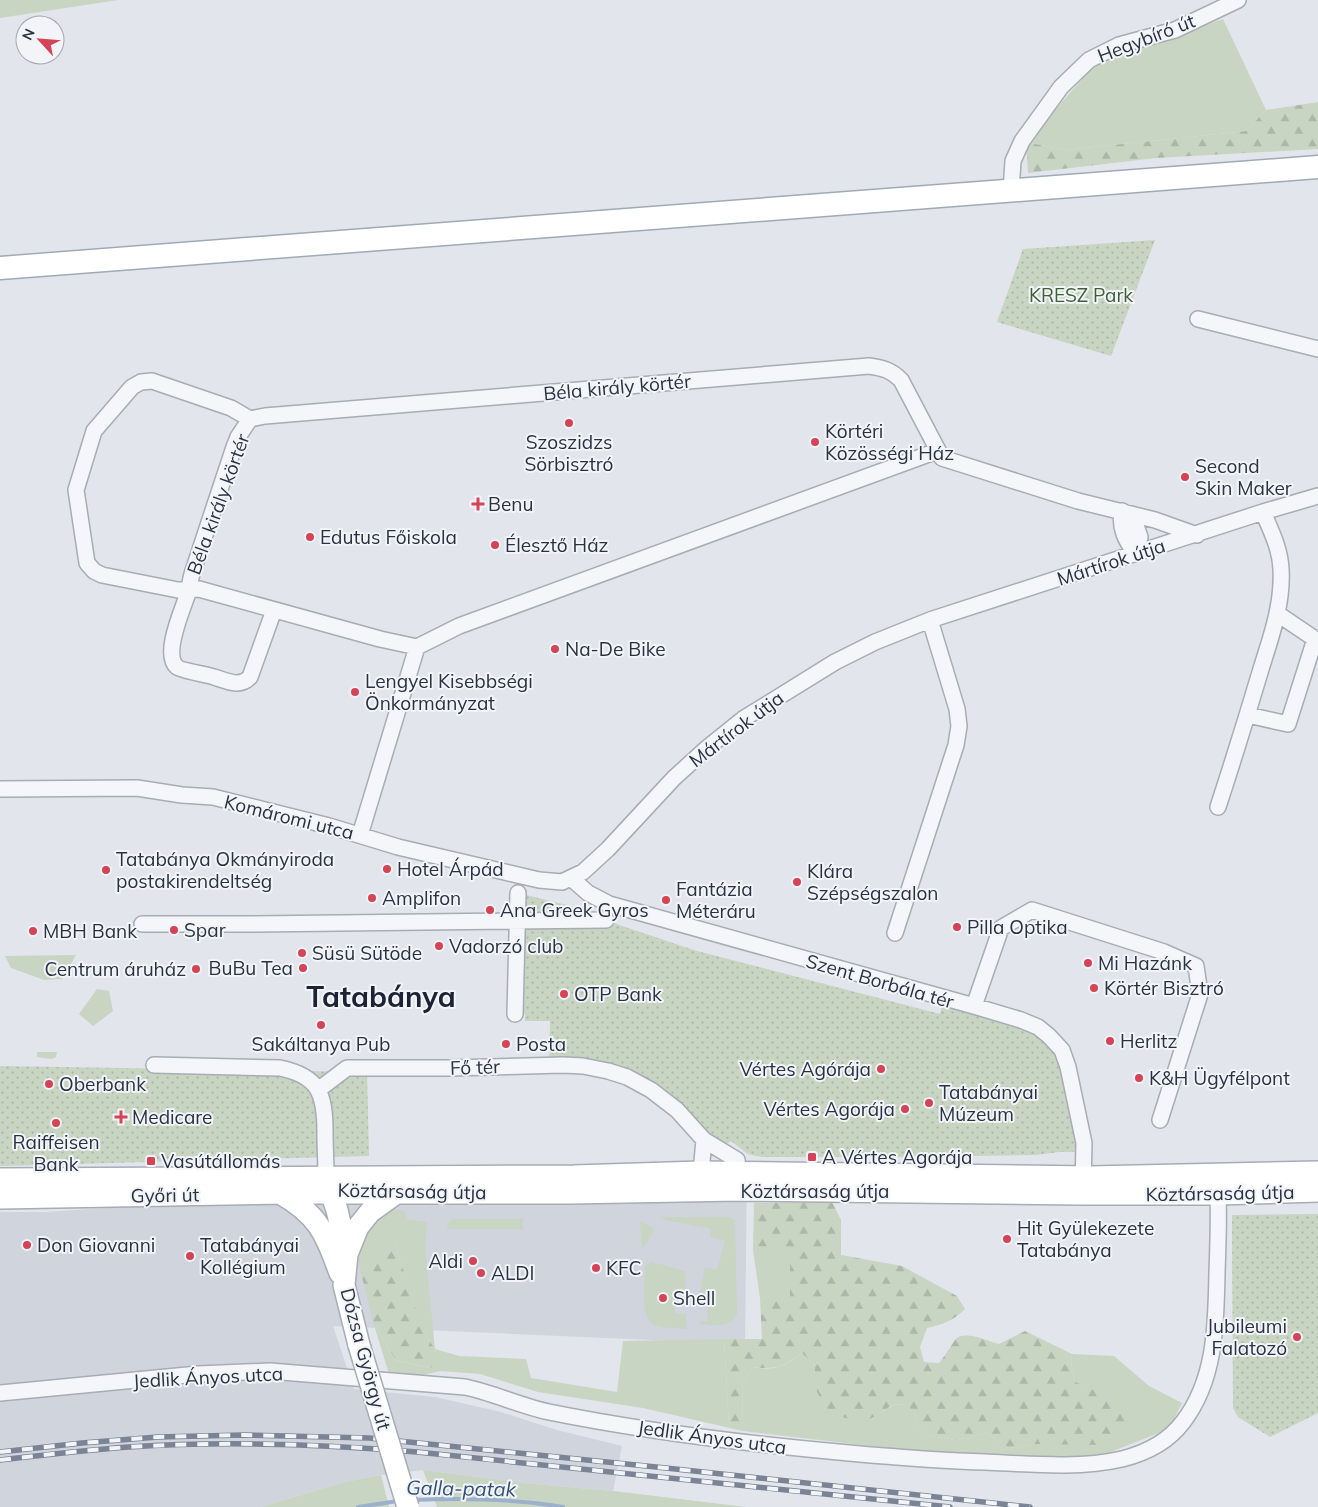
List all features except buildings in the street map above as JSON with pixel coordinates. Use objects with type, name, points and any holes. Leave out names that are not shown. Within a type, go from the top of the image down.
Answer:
[{"type":"main road","points":[[0,268],[1318,167]]},
{"type":"street","name":"Hegybíró út","points":[[1011,191],[1013,161],[1022,140],[1061,87],[1089,60],[1119,46],[1176,30],[1238,0]]},
{"type":"street","points":[[1198,319],[1318,349]]},
{"type":"street","name":"Béla király körtér","points":[[416,647],[198,589],[178,590],[102,575],[94,571],[87,563],[76,490],[94,431],[132,387],[141,382],[152,381],[231,408],[250,419],[265,416],[869,366],[894,372],[901,380],[937,451]]},
{"type":"street","name":"Béla király körtér","points":[[250,419],[234,447],[192,574],[189,590],[173,638],[172,652],[175,664],[180,669],[192,670],[236,684],[245,682],[250,677],[274,610]]},
{"type":"street","points":[[360,835],[416,647],[459,626],[937,451],[942,458],[1078,501],[1155,520],[1197,534]]},
{"type":"street","name":"Mártírok útja","points":[[572,879],[590,866],[608,849],[674,778],[707,748],[743,719],[793,686],[835,662],[875,642],[930,620],[1263,512],[1318,496]]},
{"type":"street","points":[[1122,511],[1134,520],[1140,537],[1136,554]]},
{"type":"street","points":[[1218,807],[1278,614],[1281,593],[1278,547],[1263,512]]},
{"type":"street","points":[[1248,715],[1288,724],[1315,639],[1278,614]]},
{"type":"street","points":[[895,932],[956,744],[959,726],[957,709],[930,620]]},
{"type":"street","name":"Komáromi utca","points":[[0,789],[137,788],[182,795],[213,797],[360,835],[398,847],[539,880],[562,882],[572,879]]},
{"type":"street","name":"Szent Borbála tér","points":[[572,879],[588,893],[609,904],[974,1006],[1038,1027],[1062,1050],[1068,1067],[1084,1143],[1083,1185]]},
{"type":"street","points":[[515,1014],[518,893]]},
{"type":"street","points":[[974,1006],[1001,928],[1032,910],[1164,952],[1196,966],[1200,994],[1160,1120]]},
{"type":"street","points":[[142,924],[606,920]]},
{"type":"street","points":[[154,1065],[280,1068],[296,1071],[307,1077],[318,1090],[325,1106],[328,1185],[324,1208],[325,1234]]},
{"type":"street","name":"Fő tér","points":[[318,1090],[347,1068],[583,1066],[627,1077],[652,1090],[677,1110],[704,1140],[724,1150],[737,1160],[739,1173]]},
{"type":"street","points":[[701,1172],[704,1140]]},
{"type":"street","name":"Köztársaság útja","points":[[328,1185],[701,1172],[1083,1185]]},
{"type":"street","name":"Köztársaság útja","points":[[1218,1184],[1318,1172]]},
{"type":"street","name":"Győri út","points":[[0,1179],[132,1177],[328,1185]]},
{"type":"street","name":"Köztársaság útja","points":[[328,1185],[395,1194],[1218,1184],[1318,1192]]},
{"type":"street","name":"Jedlik Ányos utca","points":[[0,1393],[198,1374],[270,1371],[465,1387],[546,1411],[631,1427],[769,1446],[942,1461],[1090,1464],[1122,1459],[1148,1450],[1164,1441],[1183,1422],[1198,1397],[1207,1374],[1214,1338],[1216,1313],[1218,1184]]},
{"type":"street","name":"Győri út","points":[[0,1198],[280,1193],[328,1185]]},
{"type":"street","name":"Dózsa György út","points":[[328,1185],[334,1198],[347,1254],[344,1285],[359,1344],[408,1507]]},
{"type":"street","points":[[280,1193],[307,1210],[325,1234],[344,1285]]},
{"type":"street","points":[[347,1254],[358,1227],[370,1212],[395,1194]]},
{"type":"shaded area","points":[[747,1167],[745,1344],[333,1326],[354,1389],[435,1397],[501,1412],[557,1430],[622,1446],[613,1491],[523,1483],[423,1470],[345,1482],[261,1507],[0,1507],[0,1212],[45,1212]]},
{"type":"green space","points":[[0,0],[118,0],[15,15],[0,18]]},
{"type":"green space","points":[[1223,19],[1266,110],[1246,131],[1065,150],[1026,142],[1096,64]]},
{"type":"green space","points":[[1318,102],[1318,149],[1156,158],[1028,173],[1026,142],[1065,150],[1246,131],[1266,110]]},
{"type":"green space","name":"KRESZ Park","points":[[1155,240],[1111,356],[997,322],[1023,249]]},
{"type":"green space","points":[[518,893],[583,909],[619,925],[697,951],[940,1014],[944,998],[1021,1020],[1062,1050],[1084,1152],[1059,1152],[1035,1155],[916,1157],[762,1157],[748,1154],[731,1141],[720,1148],[627,1077],[549,1065],[550,1021],[525,1021],[525,1014],[515,1014]]},
{"type":"green space","points":[[76,955],[62,979],[44,980],[11,968],[5,956]]},
{"type":"green space","points":[[97,989],[109,991],[113,1011],[93,1026],[79,1014]]},
{"type":"green space","points":[[37,1052],[57,1052],[56,1057],[51,1059],[37,1057]]},
{"type":"green space","points":[[0,1066],[367,1072],[369,1156],[0,1166]]},
{"type":"green space","points":[[832,1202],[841,1220],[841,1255],[902,1266],[957,1296],[965,1309],[948,1322],[927,1328],[920,1347],[924,1362],[939,1363],[956,1339],[961,1336],[972,1336],[999,1344],[1025,1331],[1072,1354],[1071,1368],[1076,1382],[1103,1394],[1117,1404],[1128,1417],[1125,1428],[1101,1445],[1038,1444],[1008,1448],[987,1433],[957,1440],[930,1436],[917,1426],[914,1411],[906,1406],[891,1406],[876,1416],[864,1420],[846,1418],[829,1410],[825,1405],[815,1387],[815,1366],[802,1353],[789,1362],[774,1368],[752,1367],[743,1382],[742,1427],[729,1424],[724,1339],[762,1339],[760,1298],[790,1297],[790,1250],[753,1250],[754,1203]]},
{"type":"green space","points":[[386,1208],[404,1211],[408,1220],[427,1222],[425,1248],[435,1349],[422,1329],[395,1241],[379,1261],[359,1265],[358,1245],[362,1232]]},
{"type":"green space","points":[[1318,1214],[1318,1413],[1270,1437],[1238,1417],[1233,1408],[1232,1215]]},
{"type":"green space","points":[[660,1217],[730,1217],[735,1220],[737,1313],[732,1321],[723,1325],[702,1325],[698,1321],[707,1321],[708,1300],[699,1299],[705,1267],[717,1270],[725,1241],[710,1237],[711,1230],[707,1228],[666,1220]]},
{"type":"green space","points":[[452,1219],[523,1219],[523,1229],[447,1229]]},
{"type":"green space","points":[[640,1221],[652,1227],[653,1233],[642,1249]]},
{"type":"green space","points":[[394,1240],[422,1329],[435,1349],[431,1368],[396,1360],[374,1325],[359,1265],[379,1261]]},
{"type":"green space","points":[[753,1250],[790,1250],[790,1298],[760,1298]]},
{"type":"green space","points":[[652,1262],[685,1271],[686,1296],[675,1296],[675,1313],[686,1314],[687,1329],[667,1328],[650,1322],[644,1299],[645,1266]]},
{"type":"green space","points":[[374,1325],[396,1360],[430,1368],[435,1349],[459,1356],[526,1359],[531,1378],[617,1392],[623,1341],[724,1339],[729,1424],[742,1426],[743,1382],[752,1367],[779,1367],[802,1353],[815,1366],[816,1388],[883,1412],[891,1406],[898,1404],[906,1406],[914,1411],[917,1426],[930,1436],[957,1440],[987,1433],[1008,1448],[1038,1444],[1101,1444],[1127,1417],[1110,1399],[1076,1382],[1071,1368],[1072,1354],[1114,1356],[1149,1386],[1182,1403],[1169,1429],[1103,1455],[1037,1458],[922,1452],[743,1431],[643,1408],[538,1392],[480,1374],[441,1371],[413,1377],[389,1374]]},
{"type":"green space","points":[[423,1470],[523,1483],[613,1491],[746,1507],[437,1507]]},
{"type":"green space","points":[[381,1475],[389,1507],[261,1507],[345,1482]]},
{"type":"waterway","name":"Galla-patak","points":[[413,1500],[488,1500],[526,1502],[563,1507]]},
{"type":"waterway","name":"Galla-patak","points":[[358,1507],[398,1501]]},
{"type":"railway","points":[[0,1452],[158,1437],[244,1435],[369,1438],[1030,1507]]},
{"type":"railway","points":[[0,1460],[165,1445],[273,1444],[345,1447],[417,1452],[950,1507]]},
{"type":"place","name":"Szoszidzs Sörbisztró","points":[[569,423]]},
{"type":"place","name":"Körtéri Közösségi Ház","points":[[815,442]]},
{"type":"place","name":"Second Skin Maker","points":[[1185,477]]},
{"type":"place","name":"Benu","points":[[478,504]]},
{"type":"place","name":"Edutus Főiskola","points":[[310,537]]},
{"type":"place","name":"Élesztő Ház","points":[[495,545]]},
{"type":"place","name":"Na-De Bike","points":[[555,649]]},
{"type":"place","name":"Lengyel Kisebbségi Önkormányzat","points":[[355,692]]},
{"type":"place","name":"Hotel Árpád","points":[[387,869]]},
{"type":"place","name":"Tatabánya Okmányiroda postakirendeltség","points":[[106,870]]},
{"type":"place","name":"Klára Szépségszalon","points":[[797,882]]},
{"type":"place","name":"Amplifon","points":[[372,898]]},
{"type":"place","name":"Fantázia Méteráru","points":[[666,900]]},
{"type":"place","name":"Ana Greek Gyros","points":[[490,910]]},
{"type":"place","name":"Pilla Optika","points":[[957,927]]},
{"type":"place","name":"Spar","points":[[174,930]]},
{"type":"place","name":"MBH Bank","points":[[33,931]]},
{"type":"place","name":"Vadorzó club","points":[[439,946]]},
{"type":"place","name":"Süsü Sütöde","points":[[302,953]]},
{"type":"place","name":"Mi Hazánk","points":[[1088,963]]},
{"type":"place","name":"BuBu Tea","points":[[303,968]]},
{"type":"place","name":"Centrum áruház","points":[[196,969]]},
{"type":"place","name":"Körtér Bisztró","points":[[1094,988]]},
{"type":"place","name":"OTP Bank","points":[[564,994]]},
{"type":"place","name":"Sakáltanya Pub","points":[[321,1025]]},
{"type":"place","name":"Herlitz","points":[[1110,1041]]},
{"type":"place","name":"Posta","points":[[506,1044]]},
{"type":"place","name":"Vértes Agórája","points":[[881,1069]]},
{"type":"place","name":"K&H Ügyfélpont","points":[[1139,1078]]},
{"type":"place","name":"Oberbank","points":[[49,1084]]},
{"type":"place","name":"Tatabányai Múzeum","points":[[929,1103]]},
{"type":"place","name":"Vértes Agorája","points":[[905,1109]]},
{"type":"place","name":"Medicare","points":[[121,1117]]},
{"type":"place","name":"Raiffeisen Bank","points":[[56,1123]]},
{"type":"place","name":"A Vértes Agorája","points":[[812,1157]]},
{"type":"place","name":"Vasútállomás","points":[[151,1161]]},
{"type":"place","name":"Hit Gyülekezete Tatabánya","points":[[1007,1239]]},
{"type":"place","name":"Don Giovanni","points":[[27,1245]]},
{"type":"place","name":"Tatabányai Kollégium","points":[[190,1256]]},
{"type":"place","name":"Aldi","points":[[473,1261]]},
{"type":"place","name":"KFC","points":[[596,1268]]},
{"type":"place","name":"ALDI","points":[[481,1273]]},
{"type":"place","name":"Shell","points":[[663,1298]]},
{"type":"place","name":"Jubileumi Falatozó","points":[[1297,1337]]},
{"type":"district","name":"Tatabánya","points":[[381,996]]}]
